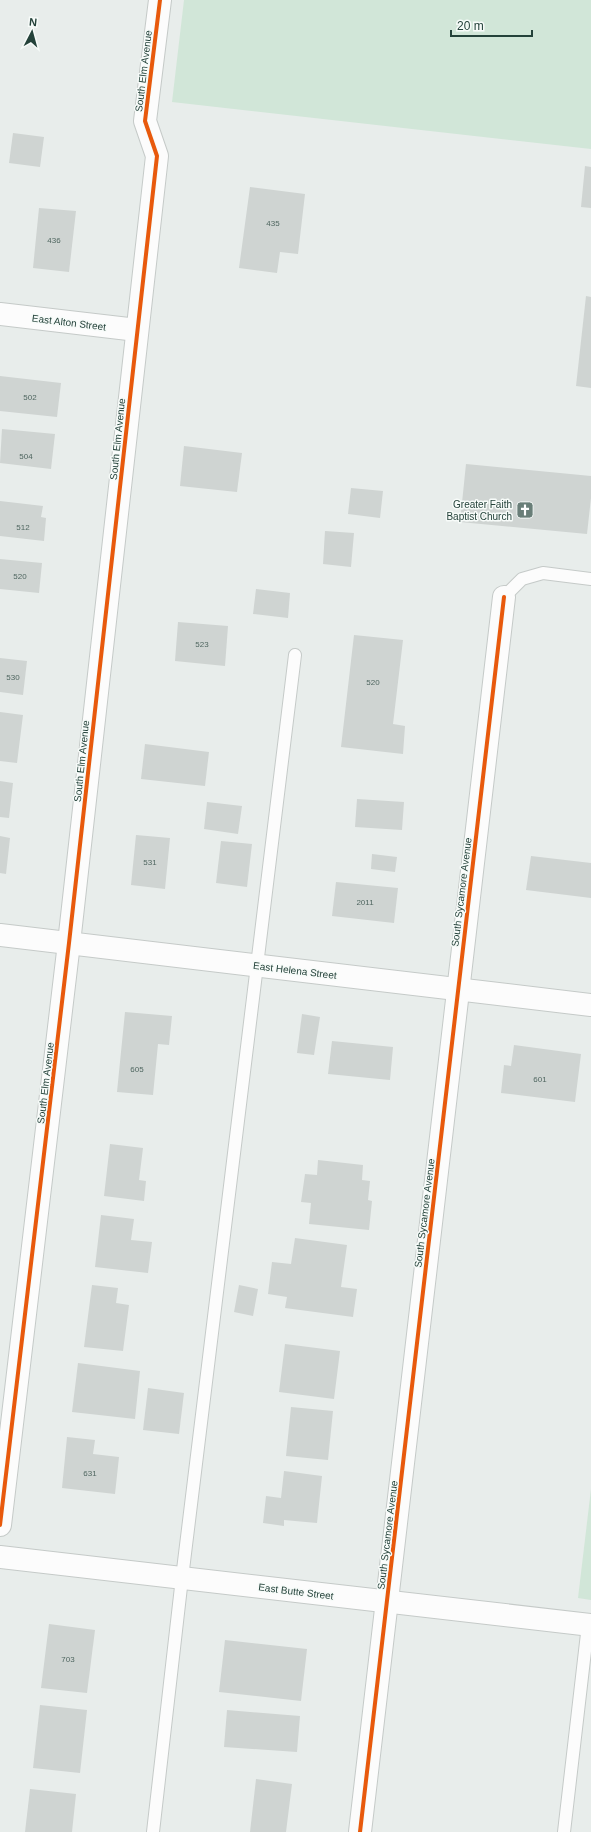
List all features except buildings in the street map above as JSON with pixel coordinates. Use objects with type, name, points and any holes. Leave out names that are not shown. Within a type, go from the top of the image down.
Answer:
[{"type":"street","name":"South Elm Avenue","points":[[0,1525],[69,943],[157,156],[145,121],[160,0]]},
{"type":"street","name":"East Alton Street","points":[[0,314],[137,330]]},
{"type":"street","name":"South Sycamore Avenue","points":[[360,1832],[504,597]]},
{"type":"street","name":"East Helena Street","points":[[0,935],[591,1005]]},
{"type":"street","name":"East Butte Street","points":[[0,1557],[590,1625]]},
{"type":"lane","points":[[504,597],[522,579],[543,573],[591,579]]},
{"type":"lane","points":[[153,1832],[182,1578],[295,655]]},
{"type":"lane","points":[[564,1832],[590,1625]]},
{"type":"green space","points":[[184,0],[591,0],[591,149],[172,102]]},
{"type":"green space","points":[[591,1489],[591,1600],[578,1598]]},
{"type":"cycle path","points":[[0,1525],[69,943],[157,156],[145,121],[160,0]]},
{"type":"cycle path","points":[[360,1832],[504,597]]},
{"type":"place","name":"Greater Faith Baptist Church","points":[[525,510]]}]
